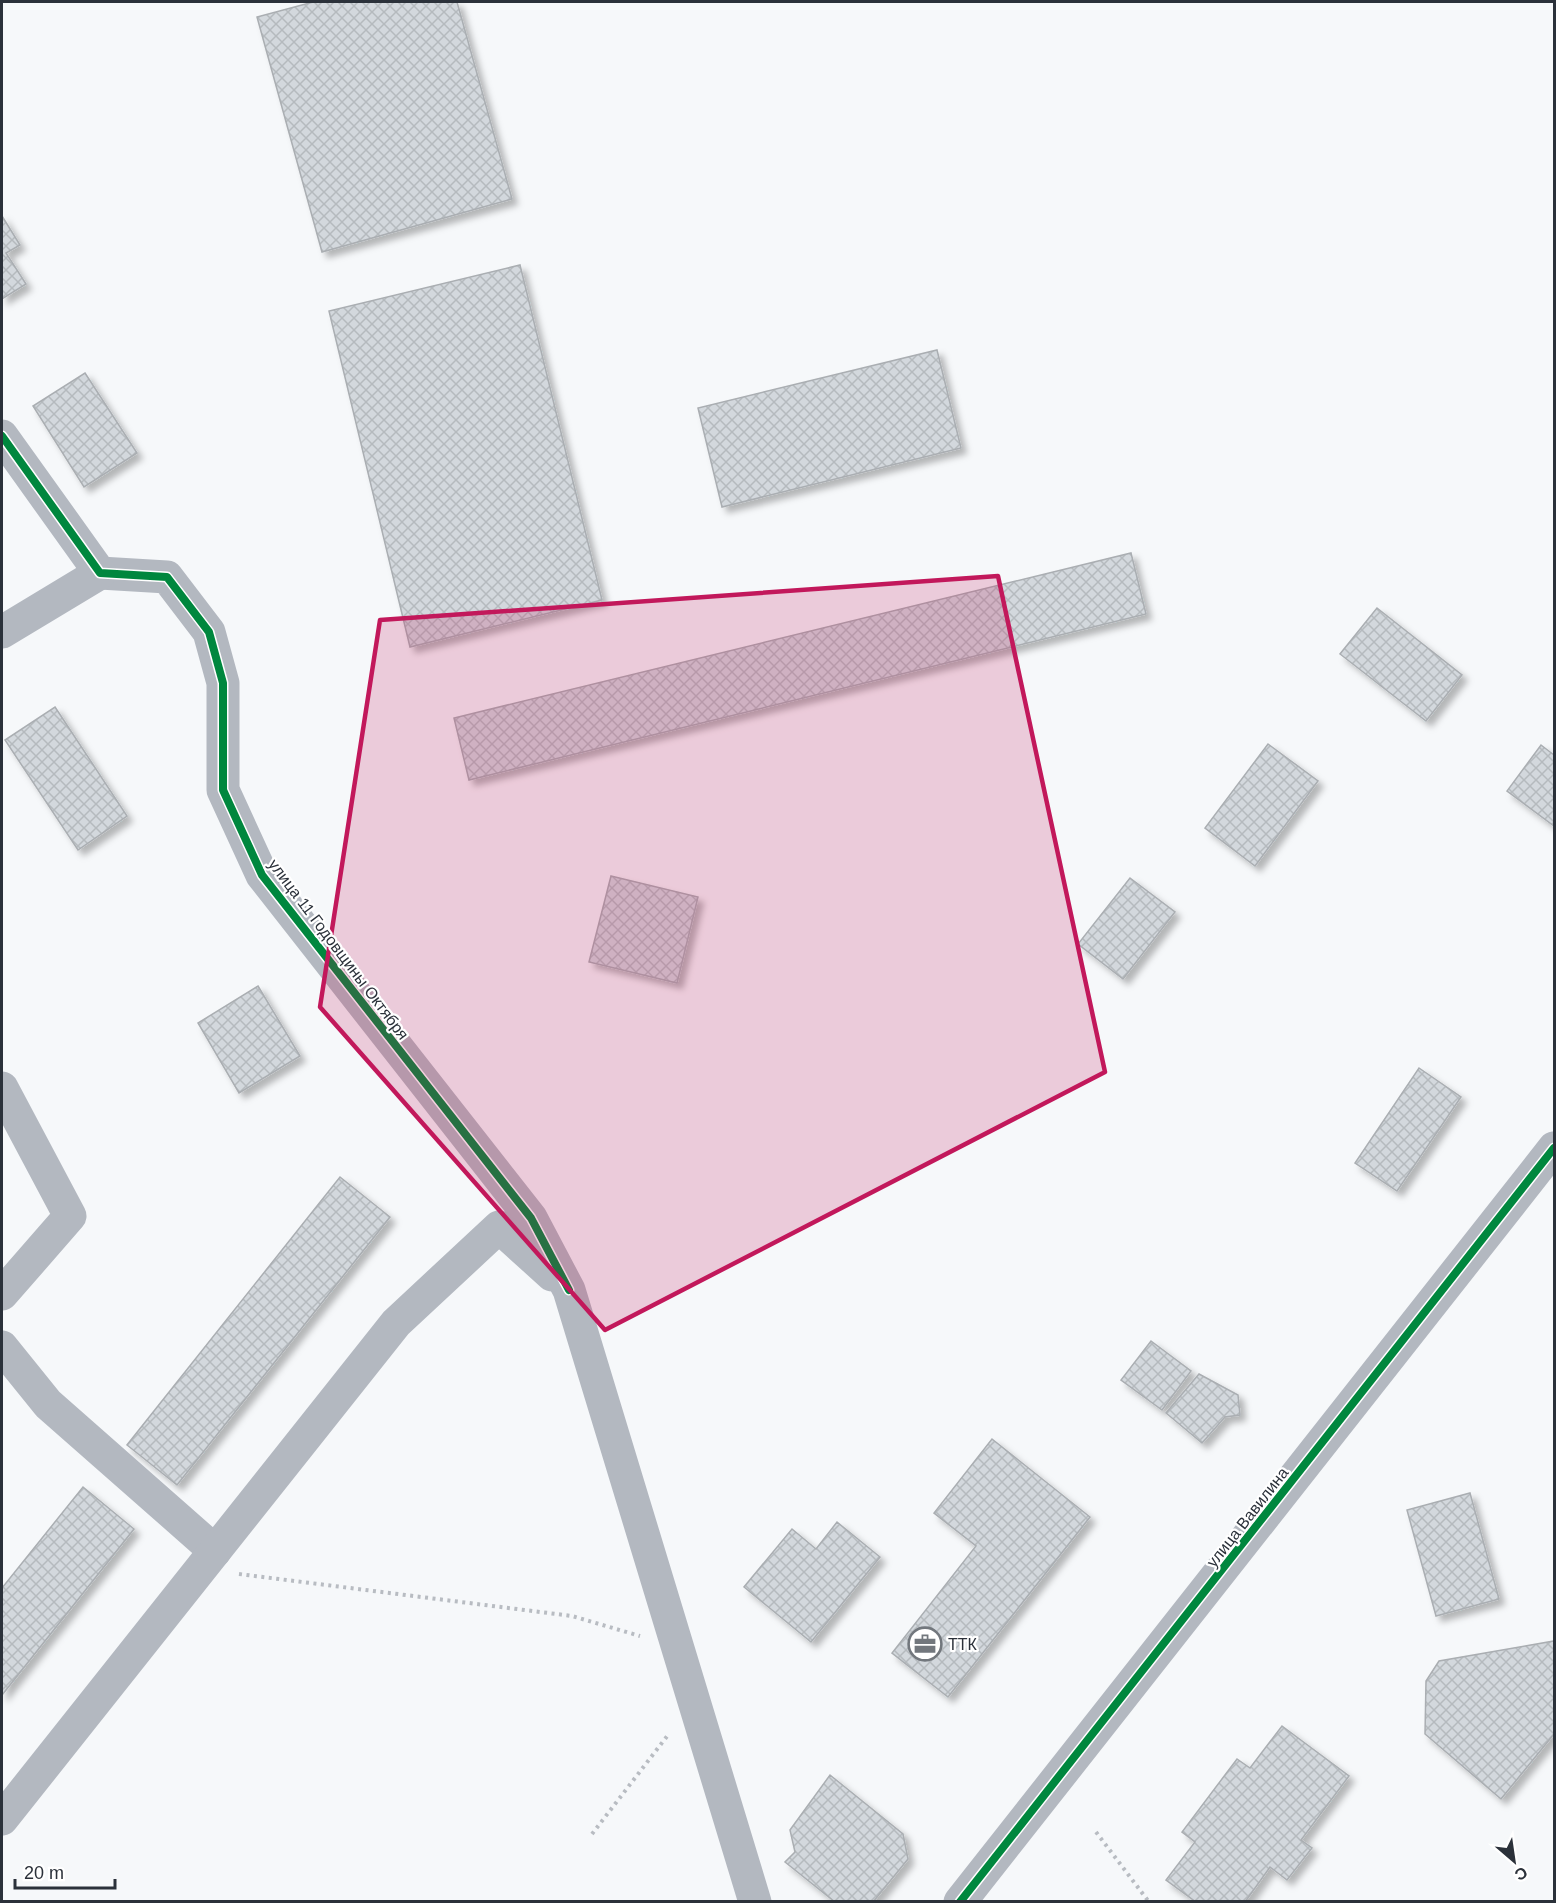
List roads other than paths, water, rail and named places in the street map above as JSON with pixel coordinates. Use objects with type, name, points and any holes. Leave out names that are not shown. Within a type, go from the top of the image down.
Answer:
[{"type":"street","points":[[2,435],[100,573],[2,632]]},
{"type":"street","name":"улица 11 Годовщины Октября","points":[[100,573],[166,578],[209,632],[223,683],[223,790],[262,875],[531,1218],[568,1290],[755,1902]]},
{"type":"street","points":[[2,1088],[70,1216],[13,1268],[2,1294]]},
{"type":"street","name":"улица Вавилина","points":[[960,1902],[1554,1148]]},
{"type":"street","points":[[2,1819],[396,1323],[499,1227],[568,1290]]},
{"type":"street","points":[[2,1347],[48,1404],[208,1560]]},
{"type":"place","name":"ТТК","points":[[925,1644]]}]
